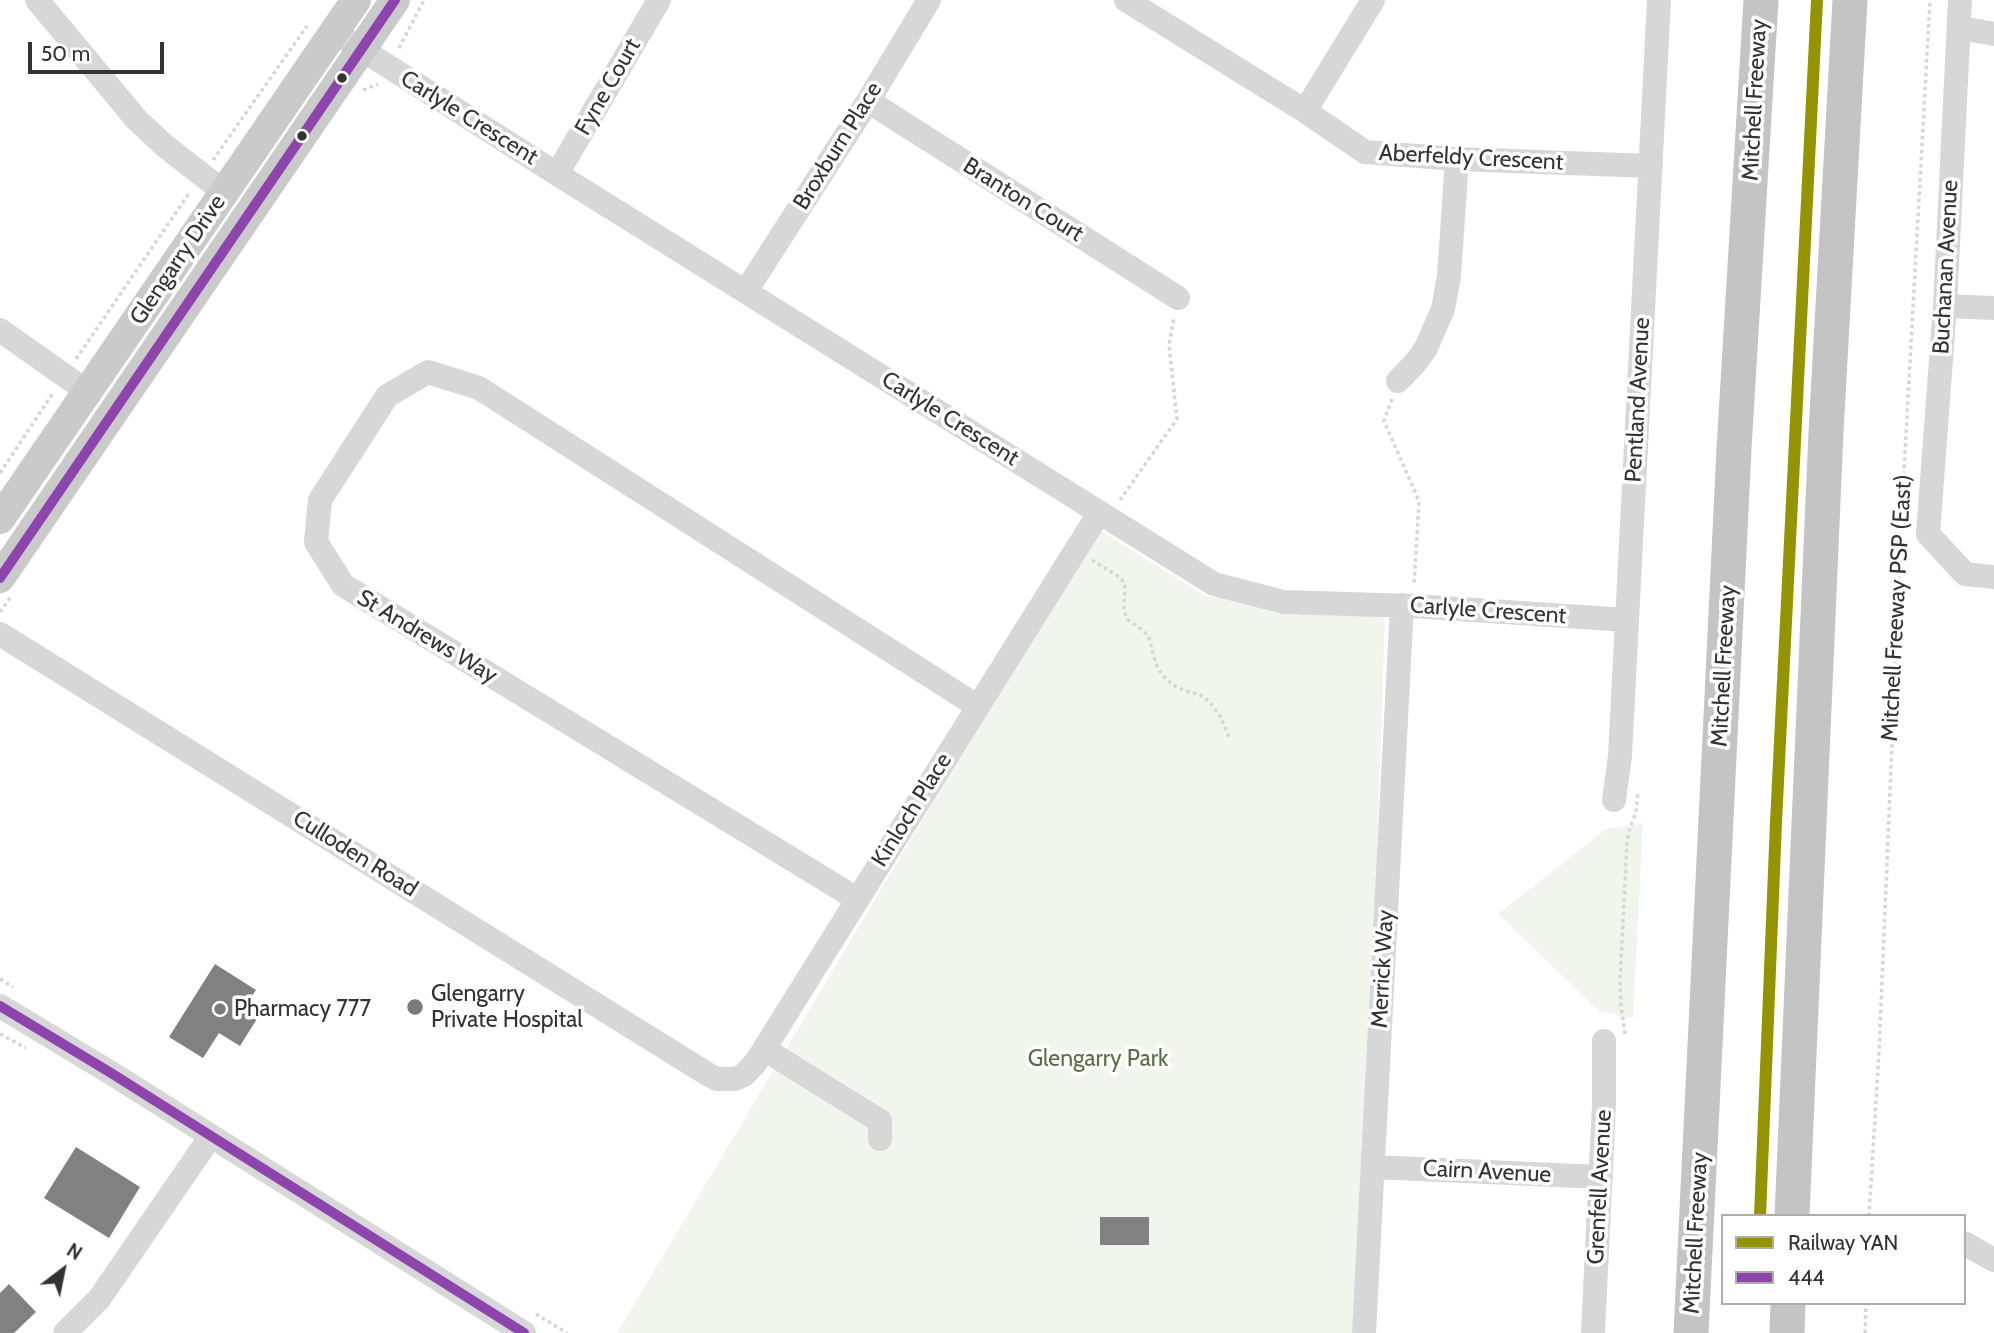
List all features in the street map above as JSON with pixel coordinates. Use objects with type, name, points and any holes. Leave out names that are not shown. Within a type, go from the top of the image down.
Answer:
[{"type":"highway","name":"Mitchell Freeway","points":[[1691,1333],[1735,436],[1761,0]]},
{"type":"highway","points":[[1792,1214],[1826,432],[1850,0]]},
{"type":"highway","points":[[1787,1333],[1788,1305]]},
{"type":"main road","name":"Glengarry Drive","points":[[0,519],[224,192],[322,27],[356,0]]},
{"type":"main road","name":"Glengarry Drive","points":[[0,578],[395,0]]},
{"type":"street","points":[[37,0],[137,120],[165,146],[224,192]]},
{"type":"street","name":"Fyne Court","points":[[557,174],[659,0]]},
{"type":"street","name":"Broxburn Place","points":[[746,291],[868,101],[929,0]]},
{"type":"street","name":"Aberfeldy Crescent","points":[[1126,0],[1305,111],[1365,152],[1457,159],[1650,166]]},
{"type":"street","points":[[1305,111],[1373,0]]},
{"type":"street","name":"Pentland Avenue","points":[[1614,800],[1620,756],[1660,0]]},
{"type":"street","name":"Buchanan Avenue","points":[[1960,0],[1945,306],[1928,534],[1965,574],[1994,577]]},
{"type":"street","name":"Carlyle Crescent","points":[[322,27],[1214,584],[1284,602],[1408,606],[1627,620]]},
{"type":"street","points":[[1960,28],[1994,34]]},
{"type":"street","name":"Branton Court","points":[[868,101],[1178,298]]},
{"type":"street","points":[[1398,381],[1426,348],[1443,309],[1449,276],[1457,159]]},
{"type":"street","points":[[1945,306],[1994,308]]},
{"type":"street","points":[[0,330],[88,393]]},
{"type":"street","name":"St Andrews Way","points":[[857,899],[343,585],[316,542],[320,500],[387,396],[428,372],[479,388],[978,706]]},
{"type":"street","name":"Kinloch Place","points":[[709,1075],[726,1080],[751,1070],[1076,550],[1103,516]]},
{"type":"street","name":"Merrick Way","points":[[1364,1333],[1408,606]]},
{"type":"street","name":"Culloden Road","points":[[0,634],[709,1075]]},
{"type":"street","points":[[0,1006],[524,1333]]},
{"type":"street","name":"Grenfell Avenue","points":[[1593,1333],[1601,1177],[1604,1041]]},
{"type":"street","points":[[764,1049],[880,1121],[880,1139]]},
{"type":"street","points":[[65,1333],[99,1299],[211,1136]]},
{"type":"street","name":"Cairn Avenue","points":[[1373,1167],[1601,1177]]},
{"type":"street","points":[[1966,1244],[1994,1261]]},
{"type":"path","points":[[396,54],[424,0]]},
{"type":"path","name":"Mitchell Freeway PSP (East)","points":[[1869,1214],[1879,1052],[1902,507],[1930,0]]},
{"type":"path","points":[[212,162],[322,27]]},
{"type":"path","points":[[72,364],[192,189]]},
{"type":"path","points":[[1103,516],[1177,419],[1169,345],[1178,298]]},
{"type":"path","points":[[1398,381],[1384,421],[1419,501],[1408,606]]},
{"type":"path","points":[[0,473],[57,387]]},
{"type":"path","points":[[1076,550],[1121,578],[1125,585],[1124,611],[1128,620],[1149,638],[1162,675],[1173,685],[1199,694],[1209,701],[1220,716],[1229,737]]},
{"type":"path","points":[[1865,1333],[1866,1305]]},
{"type":"green space","name":"Glengarry Park","points":[[1096,528],[1206,596],[1385,618],[1361,1333],[617,1333]]},
{"type":"green space","points":[[1643,823],[1633,1019],[1599,1011],[1498,914],[1606,829]]},
{"type":"building","name":"Pharmacy 777","points":[[215,964],[256,990],[246,1005],[260,1014],[240,1046],[219,1033],[203,1058],[169,1037]]},
{"type":"building","points":[[76,1147],[140,1187],[109,1238],[44,1198]]},
{"type":"building","points":[[1100,1217],[1149,1217],[1149,1245],[1100,1245]]},
{"type":"building","points":[[9,1284],[36,1312],[14,1333],[0,1333],[0,1293]]},
{"type":"rail line","name":"YAN","points":[[1760,1214],[1776,822],[1817,0]]},
{"type":"transit line","name":"444","points":[[0,578],[395,0]]},
{"type":"transit line","name":"444","points":[[0,1006],[524,1333]]},
{"type":"place","name":"Glengarry Private Hospital","points":[[415,1007]]},
{"type":"place","name":"Pharmacy 777","points":[[220,1009]]}]
